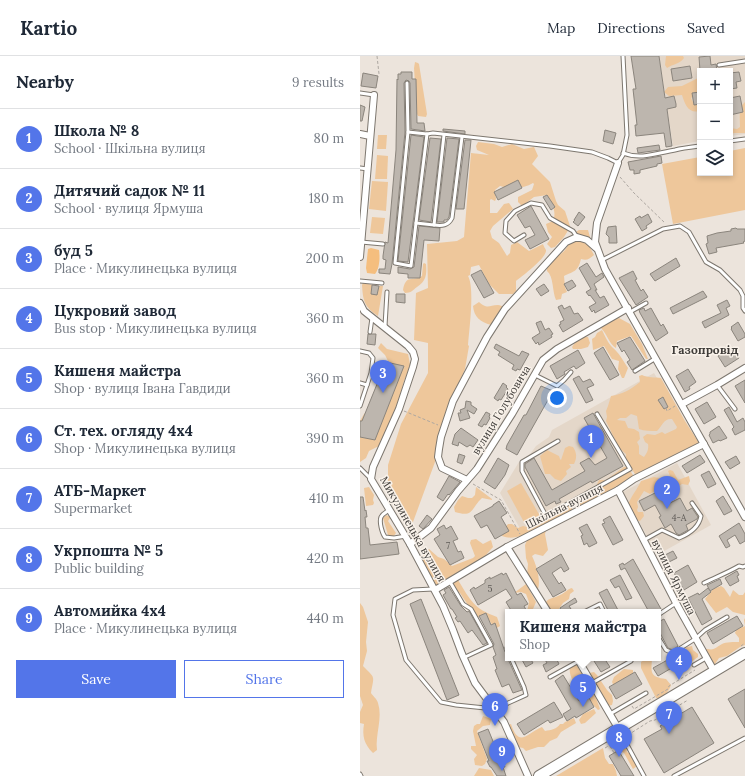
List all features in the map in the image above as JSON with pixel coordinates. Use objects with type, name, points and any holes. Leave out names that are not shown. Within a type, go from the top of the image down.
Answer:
[{"type":"highway","points":[[539,776],[620,733],[714,671],[745,653]]},
{"type":"street","points":[[360,257],[374,96]]},
{"type":"street","points":[[360,134],[370,136]]},
{"type":"street","points":[[618,163],[596,223],[596,248],[605,269],[656,358],[680,404],[745,516]]},
{"type":"street","points":[[467,480],[442,468],[438,457],[444,428],[453,401],[487,337],[505,308],[566,242],[577,237],[587,240],[596,248]]},
{"type":"street","name":"Микулинецька вулиця","points":[[360,303],[362,308],[372,317],[408,346],[413,352],[415,359],[399,409],[373,467],[371,479],[406,536],[453,630],[474,683],[504,722],[528,776]]},
{"type":"street","name":"вулиця Голубовича","points":[[410,544],[431,528],[494,444],[543,360],[553,352],[629,310]]},
{"type":"street","points":[[680,404],[718,385],[745,368]]},
{"type":"street","name":"Шкільна вулиця","points":[[434,590],[450,582],[507,547],[618,490],[634,479],[704,444]]},
{"type":"street","name":"вулиця Ярмуша","points":[[618,490],[695,639],[714,671]]},
{"type":"street","points":[[507,547],[546,609]]},
{"type":"street","points":[[579,661],[620,733]]},
{"type":"lane","points":[[408,132],[427,134],[433,133],[592,152],[618,163],[623,153],[627,136],[623,56]]},
{"type":"lane","points":[[719,65],[745,61]]},
{"type":"lane","points":[[407,83],[408,132],[395,263],[411,266],[427,134]]},
{"type":"lane","points":[[360,93],[374,96]]},
{"type":"lane","points":[[434,225],[444,135]]},
{"type":"lane","points":[[416,223],[434,225],[445,225],[450,223],[452,218],[462,137]]},
{"type":"lane","points":[[733,141],[745,139]]},
{"type":"lane","points":[[623,153],[631,156],[652,156],[674,150],[697,146]]},
{"type":"lane","points":[[360,168],[368,169]]},
{"type":"lane","points":[[524,235],[514,241],[505,233],[506,221],[515,211],[531,203],[542,205],[550,218],[573,231],[577,237]]},
{"type":"lane","points":[[602,261],[654,233],[669,227],[680,226],[689,232],[706,262],[720,270],[740,290],[743,296],[743,308],[745,311]]},
{"type":"lane","points":[[361,242],[383,244]]},
{"type":"lane","points":[[360,281],[382,283]]},
{"type":"lane","points":[[385,326],[387,292]]},
{"type":"lane","points":[[629,310],[646,302]]},
{"type":"lane","points":[[370,332],[372,317]]},
{"type":"lane","points":[[360,351],[369,353],[373,358],[367,385],[360,406]]},
{"type":"lane","points":[[634,371],[656,358]]},
{"type":"lane","points":[[535,375],[556,386],[571,372]]},
{"type":"lane","points":[[360,383],[367,385]]},
{"type":"lane","points":[[718,385],[735,409]]},
{"type":"lane","points":[[597,414],[630,469],[629,470],[634,479]]},
{"type":"lane","points":[[558,441],[522,462],[522,470],[546,516],[629,470]]},
{"type":"lane","points":[[360,468],[371,479]]},
{"type":"lane","points":[[644,540],[662,530],[679,538],[691,532],[700,520],[701,516],[692,504]]},
{"type":"lane","points":[[390,510],[382,515],[380,519],[385,538],[406,536]]},
{"type":"lane","points":[[704,583],[739,566],[745,566]]},
{"type":"lane","points":[[450,582],[464,604],[471,609],[490,645],[463,658]]},
{"type":"lane","points":[[434,590],[413,590],[395,599],[393,615],[406,660],[441,702],[494,709],[526,695],[512,661]]},
{"type":"lane","points":[[661,613],[676,603]]},
{"type":"lane","points":[[590,609],[600,604],[602,609]]},
{"type":"lane","points":[[661,642],[666,650],[674,654],[705,630],[727,617]]},
{"type":"lane","points":[[694,665],[706,658]]},
{"type":"lane","points":[[550,677],[575,661]]},
{"type":"lane","points":[[592,683],[630,661]]},
{"type":"lane","points":[[610,714],[646,692]]},
{"type":"lane","points":[[620,733],[644,776]]},
{"type":"lane","points":[[674,776],[745,738]]},
{"type":"path","points":[[378,56],[379,74]]},
{"type":"path","points":[[616,170],[624,182],[669,227]]},
{"type":"path","points":[[666,408],[667,411],[680,404]]},
{"type":"path","points":[[399,409],[444,428]]},
{"type":"path","points":[[467,480],[500,500],[523,539]]},
{"type":"path","points":[[634,709],[668,689],[670,686]]},
{"type":"path","points":[[605,748],[610,745],[620,733],[663,715],[688,700]]},
{"type":"path","points":[[610,745],[614,753]]},
{"type":"shaded area","points":[[659,56],[745,56],[745,134],[733,136],[733,68],[697,68],[697,142],[673,146]]},
{"type":"shaded area","points":[[666,56],[683,56],[684,58],[678,63],[667,68],[665,65]]},
{"type":"shaded area","points":[[415,62],[419,64],[427,114],[426,117],[418,116],[417,114],[414,68]]},
{"type":"shaded area","points":[[697,78],[697,93],[691,98],[694,104],[697,104],[697,112],[688,108],[682,95],[669,96],[664,92],[668,87],[682,86]]},
{"type":"shaded area","points":[[745,102],[745,133],[733,134],[733,128],[737,129],[740,127],[740,110]]},
{"type":"shaded area","points":[[378,135],[387,135],[386,149],[377,149]]},
{"type":"shaded area","points":[[478,142],[494,144],[502,147],[512,144],[524,149],[534,147],[538,156],[532,164],[550,182],[556,201],[565,211],[570,226],[564,237],[555,247],[551,248],[547,244],[552,237],[548,232],[546,224],[553,221],[554,211],[547,195],[534,197],[522,206],[518,202],[518,197],[532,190],[533,183],[517,188],[500,186],[495,190],[496,199],[495,201],[490,200],[490,213],[497,213],[504,204],[509,203],[513,209],[493,226],[490,231],[492,238],[499,243],[507,256],[510,253],[511,245],[517,242],[529,251],[543,244],[546,250],[543,258],[516,281],[516,291],[513,294],[499,294],[489,284],[479,265],[471,267],[470,275],[468,276],[471,290],[469,346],[465,369],[448,411],[435,462],[413,522],[410,523],[388,486],[388,465],[401,424],[428,373],[428,343],[414,340],[416,293],[428,288],[427,244],[457,241],[464,237],[471,153],[489,155],[477,150],[476,146]]},
{"type":"shaded area","points":[[745,148],[745,210],[673,224],[662,164],[697,158],[697,176],[733,176],[733,150]]},
{"type":"shaded area","points":[[377,155],[388,156],[387,179],[375,179]]},
{"type":"shaded area","points":[[372,181],[388,182],[386,211],[369,209]]},
{"type":"shaded area","points":[[372,217],[385,218],[383,234],[370,233]]},
{"type":"shaded area","points":[[579,230],[588,230],[590,237],[588,244],[594,255],[585,260],[581,259],[576,270],[564,276],[567,292],[562,294],[561,299],[556,300],[552,280],[547,271],[547,267],[550,262],[565,250]]},
{"type":"shaded area","points":[[371,248],[379,250],[379,265],[375,274],[367,273],[366,268],[368,249]]},
{"type":"shaded area","points":[[424,263],[426,264],[426,275],[424,280],[412,291],[405,293],[403,290],[404,285],[408,280],[422,276]]},
{"type":"shaded area","points":[[363,283],[373,285],[371,293],[377,294],[379,286],[383,286],[378,316],[373,313],[365,303],[362,290]]},
{"type":"shaded area","points":[[479,302],[487,306],[500,305],[504,307],[499,316],[491,325],[481,321],[476,316],[473,306]]},
{"type":"shaded area","points":[[619,318],[630,324],[642,344],[648,359],[646,359],[631,336],[617,341],[616,348],[612,344],[601,328],[602,325]]},
{"type":"shaded area","points":[[602,330],[609,344],[619,354],[628,368],[624,378],[622,378],[618,369],[619,361],[612,359],[604,346],[593,350],[592,339]]},
{"type":"shaded area","points":[[582,336],[588,337],[590,343],[588,347],[573,349],[572,347],[578,338]]},
{"type":"shaded area","points":[[381,343],[387,349],[408,354],[410,364],[409,370],[404,381],[396,410],[379,446],[369,451],[366,458],[360,462],[360,421],[371,407],[389,363],[385,355],[378,348]]},
{"type":"shaded area","points":[[654,373],[692,438],[522,532],[500,493],[519,462],[531,453],[536,446],[549,437],[552,430]]},
{"type":"shaded area","points":[[642,375],[661,378],[699,443],[670,465],[667,464],[649,474],[645,478],[636,476],[626,459],[626,454],[619,448],[606,421],[606,411],[611,396],[623,393],[640,382],[639,376]],"holes":[[[631,414],[637,416],[639,429],[641,430],[657,431],[665,421],[669,419],[672,419],[677,427],[676,429],[665,434],[662,432],[655,435],[647,434],[643,437],[645,442],[648,444],[648,451],[644,457],[639,454],[639,446],[637,442],[640,439],[639,432],[628,428],[625,421],[617,420],[620,418],[626,418]]]},
{"type":"shaded area","points":[[569,446],[573,447],[576,453],[576,460],[574,464],[569,464],[571,467],[566,471],[567,474],[561,481],[555,479],[550,474],[545,474],[540,456],[547,450],[559,456],[561,460],[565,448]]},
{"type":"shaded area","points":[[677,463],[711,525],[657,555],[623,492]]},
{"type":"shaded area","points":[[624,467],[627,467],[633,475],[630,485],[587,502],[584,505],[578,506],[578,501],[584,498],[589,498],[592,493],[597,490],[596,486],[599,480],[606,480]]},
{"type":"shaded area","points":[[668,471],[673,471],[678,480],[689,476],[690,481],[688,485],[682,484],[677,487],[664,485],[663,481],[670,476]]},
{"type":"shaded area","points":[[654,477],[659,478],[658,482],[660,485],[650,494],[644,491],[637,502],[637,510],[638,512],[643,512],[644,516],[640,521],[636,520],[628,505],[629,502],[641,481]]},
{"type":"shaded area","points":[[521,483],[540,516],[525,524],[507,491]]},
{"type":"shaded area","points":[[369,487],[374,495],[374,503],[373,505],[366,506],[364,488]]},
{"type":"shaded area","points":[[476,487],[492,500],[482,498],[472,511],[466,514],[455,512],[454,507],[458,500],[462,496],[472,498],[475,495]]},
{"type":"shaded area","points":[[568,506],[572,508],[572,512],[548,524],[545,534],[548,550],[543,556],[535,554],[532,556],[539,581],[538,589],[534,588],[527,576],[528,564],[525,545],[528,538],[522,536],[510,538],[502,536],[503,530],[508,524],[512,524],[518,528],[523,526],[527,527],[535,520],[541,517],[547,517]]},
{"type":"shaded area","points":[[386,515],[391,517],[388,521],[396,533],[393,537],[388,535],[383,518]]},
{"type":"shaded area","points":[[476,539],[483,544],[491,540],[493,547],[479,563],[437,587],[432,581],[420,557],[429,549],[452,566],[475,556],[470,543],[471,540]]},
{"type":"shaded area","points":[[458,580],[473,603],[489,614],[497,617],[500,626],[495,629],[487,617],[478,617],[474,614],[460,593],[455,589],[452,581]]},
{"type":"shaded area","points":[[526,584],[536,602],[533,609],[528,609],[529,602],[526,594],[521,592],[514,593]]},
{"type":"shaded area","points":[[721,586],[730,597],[733,590],[739,595],[743,595],[745,592],[745,615],[733,612],[727,607],[716,613],[705,599],[713,589]]},
{"type":"shaded area","points":[[572,588],[574,591],[570,594],[569,599],[563,603],[559,609],[546,609],[544,606],[547,601]]},
{"type":"shaded area","points":[[360,603],[363,607],[368,622],[366,642],[367,651],[363,666],[373,678],[371,693],[376,699],[380,715],[377,750],[373,753],[364,740],[364,724],[360,723],[360,712],[363,705],[360,696]]},
{"type":"shaded area","points":[[745,626],[745,645],[727,656],[719,658],[715,664],[711,665],[703,648],[712,649],[724,643],[739,642],[739,638],[735,633],[736,630]]},
{"type":"shaded area","points":[[692,646],[693,650],[698,654],[698,657],[688,664],[682,665],[673,657],[687,647]]},
{"type":"shaded area","points":[[652,661],[653,674],[657,677],[666,679],[671,685],[666,693],[659,699],[656,698],[641,668],[641,662]]},
{"type":"shaded area","points":[[576,664],[596,698],[600,709],[598,710],[584,696],[575,684],[570,673],[570,667]]},
{"type":"shaded area","points":[[624,669],[633,670],[633,675],[614,686],[612,682],[614,677]]},
{"type":"shaded area","points":[[594,672],[612,695],[612,705],[603,707],[600,704],[589,673]]},
{"type":"shaded area","points":[[594,709],[596,713],[585,723],[581,724],[579,720],[583,714]]},
{"type":"shaded area","points":[[483,716],[491,719],[490,725],[483,726],[477,731],[487,759],[485,764],[482,766],[475,765],[474,759],[477,755],[471,749],[471,746],[476,746],[473,731],[474,726],[480,724]]},
{"type":"shaded area","points":[[574,718],[576,723],[561,732],[557,738],[550,741],[544,747],[538,747],[526,751],[523,748],[518,747],[508,725],[511,724],[517,736],[524,737],[542,727],[545,731],[554,729],[560,724]]},
{"type":"shaded area","points":[[621,741],[625,741],[627,752],[634,756],[637,766],[633,769],[624,753],[619,750],[617,744]]},
{"type":"shaded area","points":[[603,748],[605,758],[609,764],[613,764],[617,776],[556,776]]},
{"type":"shaded area","points":[[479,768],[491,770],[494,776],[474,776]]},
{"type":"building","points":[[631,56],[659,56],[665,98],[674,96],[676,104],[676,107],[667,109],[672,146],[666,147],[664,133],[636,136],[635,125],[637,125],[633,89],[636,89]]},
{"type":"building","points":[[710,56],[711,65],[716,64],[717,68],[700,68],[699,57]]},
{"type":"building","points":[[690,66],[692,78],[673,81],[671,69]]},
{"type":"building","points":[[401,72],[412,72],[412,79],[416,79],[417,123],[424,123],[425,131],[411,129],[410,83],[406,80],[404,83],[405,132],[390,274],[379,273],[379,269],[385,269],[386,260],[383,259],[383,256],[385,242],[388,243],[396,150],[397,79],[398,80],[398,74],[401,74]]},
{"type":"building","points":[[739,72],[741,81],[736,82],[737,88],[733,89],[733,73]]},
{"type":"building","points":[[363,73],[378,76],[376,88],[361,86]]},
{"type":"building","points":[[697,92],[697,104],[694,105],[692,93]]},
{"type":"building","points":[[740,96],[743,112],[733,114],[733,97]]},
{"type":"building","points":[[360,105],[365,107],[362,121],[360,121]]},
{"type":"building","points":[[443,129],[465,131],[465,134],[443,131]]},
{"type":"building","points":[[605,130],[616,133],[613,144],[603,141]]},
{"type":"building","points":[[411,135],[424,137],[408,262],[398,261]]},
{"type":"building","points":[[430,138],[441,139],[431,222],[419,220]]},
{"type":"building","points":[[447,138],[459,139],[449,217],[447,220],[444,220],[444,222],[437,222]]},
{"type":"building","points":[[465,140],[471,140],[464,209],[456,209]]},
{"type":"building","points":[[659,145],[660,150],[638,153],[637,148]]},
{"type":"building","points":[[661,156],[662,163],[657,164],[657,166],[640,170],[640,173],[634,174],[634,170],[630,170],[628,162]]},
{"type":"building","points":[[518,180],[522,188],[498,200],[494,192]]},
{"type":"building","points":[[547,195],[555,207],[551,210],[543,197]]},
{"type":"building","points":[[531,206],[549,239],[530,249],[525,240],[535,235],[530,226],[525,228],[517,215]]},
{"type":"building","points":[[579,212],[585,217],[578,226],[573,222]]},
{"type":"building","points":[[648,214],[652,222],[642,231],[635,219],[640,216],[641,218]]},
{"type":"building","points":[[419,226],[440,228],[439,241],[424,240],[420,278],[408,278],[408,274],[398,273],[398,267],[410,269],[414,267]]},
{"type":"building","points":[[616,226],[617,243],[609,243],[609,237],[606,234],[608,227]]},
{"type":"building","points":[[731,229],[745,229],[744,243],[716,248],[717,252],[709,254],[706,244],[708,243],[707,236],[731,231]]},
{"type":"building","points":[[676,258],[680,266],[655,281],[650,274]]},
{"type":"building","points":[[587,263],[596,277],[602,273],[604,277],[594,284],[597,290],[595,290],[600,298],[604,296],[609,305],[595,313],[594,310],[592,312],[589,307],[596,303],[586,292],[591,289],[579,268]]},
{"type":"building","points":[[481,270],[494,293],[484,298],[471,275]]},
{"type":"building","points":[[633,271],[637,279],[635,280],[641,291],[643,289],[648,297],[636,305],[619,278]]},
{"type":"building","points":[[572,280],[576,286],[568,291],[564,284]]},
{"type":"building","points":[[544,284],[549,291],[541,296],[536,289]]},
{"type":"building","points":[[372,285],[379,286],[377,295],[371,294]]},
{"type":"building","points":[[703,291],[707,297],[673,314],[670,308]]},
{"type":"building","points":[[396,294],[405,294],[405,303],[396,302]]},
{"type":"building","points":[[727,300],[730,306],[726,308],[729,315],[705,328],[702,322],[721,313],[717,305]]},
{"type":"building","points":[[562,305],[564,309],[570,306],[574,314],[578,313],[583,320],[563,332],[559,325],[561,324],[560,322],[564,320],[558,307]]},
{"type":"building","points":[[644,308],[645,311],[651,308],[661,326],[663,324],[668,333],[656,341],[640,313],[639,310]]},
{"type":"building","points":[[541,321],[545,330],[549,328],[553,334],[551,335],[552,337],[539,345],[538,342],[536,344],[532,338],[540,333],[536,323]]},
{"type":"building","points":[[738,322],[745,334],[745,337],[738,341],[731,327]]},
{"type":"building","points":[[368,334],[376,334],[375,345],[367,344]]},
{"type":"building","points":[[630,337],[645,361],[632,370],[627,362],[630,360],[624,350],[622,352],[617,343]]},
{"type":"building","points":[[496,344],[519,356],[522,351],[529,354],[520,370],[517,369],[516,371],[512,369],[514,365],[498,355],[500,352],[494,348]]},
{"type":"building","points":[[603,347],[619,375],[610,380],[594,353]]},
{"type":"building","points":[[733,347],[739,358],[725,367],[718,356]]},
{"type":"building","points":[[578,350],[585,363],[576,369],[574,366],[564,372],[565,374],[557,379],[550,366]]},
{"type":"building","points":[[386,362],[404,366],[375,440],[360,437],[360,421],[362,421]]},
{"type":"building","points":[[688,369],[696,382],[685,392],[676,376]]},
{"type":"building","points":[[579,376],[583,382],[590,379],[594,385],[587,388],[593,400],[586,403],[573,379]]},
{"type":"building","points":[[745,380],[745,403],[735,386]]},
{"type":"building","points":[[503,383],[508,389],[501,400],[499,399],[498,401],[494,398]]},
{"type":"building","points":[[541,386],[553,391],[517,455],[506,449],[507,445],[524,415],[526,415]]},
{"type":"building","points":[[663,397],[668,407],[664,409],[658,400]]},
{"type":"building","points":[[466,401],[471,402],[471,405],[477,409],[474,414],[467,410],[470,418],[460,421],[458,413],[461,413],[460,410],[465,408]]},
{"type":"building","points":[[707,402],[716,417],[704,424],[695,409]]},
{"type":"building","points":[[729,407],[737,422],[743,418],[745,422],[745,430],[735,435],[732,429],[734,427],[724,410]]},
{"type":"building","points":[[486,412],[490,414],[490,418],[486,425],[484,424],[482,427],[478,425]]},
{"type":"building","points":[[593,413],[623,466],[592,483],[591,481],[559,499],[561,502],[556,504],[555,501],[546,506],[525,467],[525,464],[534,458],[552,490],[585,471],[580,463],[589,458],[595,465],[607,458],[584,418]]},
{"type":"building","points":[[719,426],[727,438],[713,443],[709,435],[710,432]]},
{"type":"building","points":[[461,428],[478,440],[473,447],[470,445],[467,447],[459,442],[458,446],[452,444],[455,434]]},
{"type":"building","points":[[459,454],[465,456],[462,464],[457,462]]},
{"type":"building","points":[[700,455],[705,462],[687,473],[682,466]]},
{"type":"building","points":[[736,456],[740,463],[730,469],[725,462]]},
{"type":"building","points":[[498,458],[509,465],[505,475],[495,489],[484,482]]},
{"type":"building","points":[[709,471],[716,484],[708,488],[701,475]]},
{"type":"building","points":[[449,476],[460,482],[443,501],[437,497]]},
{"type":"building","points":[[661,490],[668,504],[680,498],[687,511],[692,508],[698,517],[686,525],[688,530],[679,535],[676,533],[671,524],[665,528],[655,505],[644,511],[639,501]]},
{"type":"building","points":[[723,496],[732,511],[724,515],[716,501]]},
{"type":"building","points":[[360,497],[363,497],[365,511],[366,510],[366,528],[368,528],[370,545],[397,542],[399,554],[360,559]]},
{"type":"building","points":[[499,501],[507,513],[501,517],[509,531],[495,539],[487,525],[481,528],[474,516],[493,506]]},
{"type":"building","points":[[427,515],[432,519],[423,529],[419,526]]},
{"type":"building","points":[[610,516],[623,540],[613,545],[602,524],[605,523],[603,520]]},
{"type":"building","points":[[739,523],[745,534],[745,541],[740,544],[735,535],[727,540],[730,546],[726,548],[719,536]]},
{"type":"building","points":[[587,524],[597,543],[589,547],[587,543],[584,545],[581,536],[583,535],[579,528]]},
{"type":"building","points":[[444,525],[446,529],[451,526],[458,539],[453,541],[458,552],[461,551],[464,558],[450,565],[434,539],[440,535],[437,529]]},
{"type":"building","points":[[673,551],[677,558],[669,562],[665,555]]},
{"type":"building","points":[[561,554],[569,569],[564,572],[561,567],[552,573],[559,584],[561,582],[566,590],[553,597],[536,569]]},
{"type":"building","points":[[633,559],[661,609],[647,609],[625,568],[621,570],[619,565],[623,563],[624,565]]},
{"type":"building","points":[[688,565],[697,582],[684,590],[674,573]]},
{"type":"building","points":[[737,571],[739,581],[730,586],[725,578]]},
{"type":"building","points":[[502,573],[503,575],[506,573],[517,595],[521,593],[528,604],[524,606],[526,609],[510,609],[506,602],[512,598],[506,589],[478,605],[470,590],[474,587],[475,589],[485,583],[485,580],[490,577],[490,579]]},
{"type":"building","points":[[620,575],[632,598],[626,600],[619,586],[615,588],[610,580]]},
{"type":"building","points":[[720,579],[722,584],[710,591],[707,585]]},
{"type":"building","points":[[449,587],[461,606],[467,612],[469,611],[487,643],[483,645],[472,630],[468,633],[460,621],[458,622],[455,618],[457,617],[443,595],[446,593],[444,590]]},
{"type":"building","points":[[708,588],[711,592],[702,599],[712,619],[702,625],[688,598],[698,593],[699,595]]},
{"type":"building","points":[[607,589],[617,609],[607,609],[599,593]]},
{"type":"building","points":[[575,598],[577,602],[569,606],[571,609],[560,608]]},
{"type":"building","points":[[421,599],[459,695],[447,700],[410,604]]},
{"type":"building","points":[[486,613],[491,625],[495,623],[505,652],[505,661],[509,661],[522,690],[513,693],[509,684],[502,687],[495,670],[497,669],[493,657],[496,655],[493,647],[494,644],[479,616]]},
{"type":"building","points":[[737,616],[743,626],[713,644],[707,633]]},
{"type":"building","points":[[664,619],[678,646],[673,650],[668,648],[661,635],[661,620]]},
{"type":"building","points":[[671,658],[675,666],[658,676],[653,668]]},
{"type":"building","points":[[523,661],[532,661],[533,663],[526,667]]},
{"type":"building","points":[[546,661],[558,661],[559,664],[546,672],[543,665],[547,663]]},
{"type":"building","points":[[594,661],[606,661],[610,667],[601,672]]},
{"type":"building","points":[[635,672],[642,684],[616,699],[609,687]]},
{"type":"building","points":[[563,675],[579,701],[588,696],[594,707],[576,718],[575,716],[567,721],[563,714],[571,709],[555,681]]},
{"type":"building","points":[[745,689],[745,728],[728,699]]},
{"type":"building","points":[[554,702],[563,717],[550,723],[548,720],[524,735],[517,724]]},
{"type":"building","points":[[692,707],[714,743],[664,773],[644,739],[662,729],[660,726]]},
{"type":"building","points":[[488,729],[505,767],[503,767],[506,776],[497,776],[487,761],[489,761],[478,733]]},
{"type":"building","points":[[619,750],[634,776],[621,776],[609,756]]},
{"type":"place","name":"буд 5","points":[[383,393]]},
{"type":"place","name":"Школа № 8","points":[[591,458]]},
{"type":"place","name":"Дитячий садок № 11","points":[[667,509]]},
{"type":"place","name":"Цукровий завод","points":[[679,680]]},
{"type":"place","name":"Кишеня майстра","points":[[583,707]]},
{"type":"place","name":"Ст. тех. огляду 4х4","points":[[495,726]]},
{"type":"place","name":"АТБ-Маркет","points":[[669,734]]},
{"type":"place","name":"Укрпошта № 5","points":[[619,757]]},
{"type":"place","name":"Автомийка 4х4","points":[[502,771]]},
{"type":"district","name":"Газопровід","points":[[705,350]]}]
